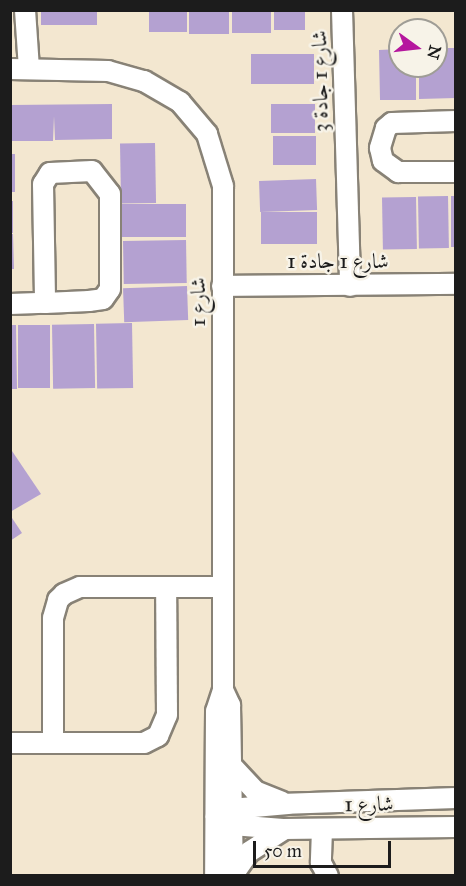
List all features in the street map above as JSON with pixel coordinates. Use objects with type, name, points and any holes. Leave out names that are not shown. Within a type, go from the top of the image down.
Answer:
[{"type":"street","points":[[20,69],[25,10]]},
{"type":"street","name":"شارع 1 جادة 3","points":[[342,10],[350,286]]},
{"type":"street","name":"شارع 1","points":[[20,69],[108,71],[144,81],[180,102],[207,134],[223,186],[223,690],[216,711],[232,875]]},
{"type":"street","points":[[456,121],[392,123],[386,128],[380,148],[383,161],[398,172],[456,172]]},
{"type":"street","name":"شارع 1 جادة 3","points":[[345,150],[380,148]]},
{"type":"street","points":[[10,304],[45,303],[103,299],[110,289],[110,194],[92,171],[50,173],[43,184],[45,303]]},
{"type":"street","name":"شارع 1 جادة 1","points":[[222,286],[456,284]]},
{"type":"street","points":[[53,743],[53,618],[58,600],[80,587],[223,587]]},
{"type":"street","points":[[10,743],[144,743],[163,730],[167,715],[166,587]]},
{"type":"street","name":"شارع 1","points":[[215,876],[226,817],[231,765],[230,705],[223,690]]},
{"type":"street","name":"شارع 1","points":[[231,765],[255,791],[288,804]]},
{"type":"street","name":"شارع 1","points":[[226,817],[288,804],[456,798]]},
{"type":"street","name":"شارع 1","points":[[226,817],[283,830],[456,827]]},
{"type":"street","points":[[322,829],[321,863],[328,876]]},
{"type":"street","name":"شارع 1","points":[[232,875],[249,852],[283,830]]},
{"type":"building","points":[[41,10],[97,10],[97,25],[41,25]]},
{"type":"building","points":[[149,10],[187,10],[187,32],[149,32]]},
{"type":"building","points":[[189,10],[229,10],[229,34],[189,34]]},
{"type":"building","points":[[232,10],[271,10],[271,33],[232,33]]},
{"type":"building","points":[[274,10],[305,10],[305,30],[274,30]]},
{"type":"building","points":[[448,48],[456,48],[456,98],[419,99],[419,78],[448,78]]},
{"type":"building","points":[[379,50],[388,50],[388,78],[416,78],[416,100],[380,100]]},
{"type":"building","points":[[251,54],[314,54],[314,84],[251,84]]},
{"type":"building","points":[[112,104],[112,139],[55,140],[54,116],[53,141],[10,141],[10,105]]},
{"type":"building","points":[[271,104],[315,104],[315,133],[271,133]]},
{"type":"building","points":[[273,136],[316,136],[316,165],[273,165]]},
{"type":"building","points":[[155,143],[156,203],[121,204],[120,144]]},
{"type":"building","points":[[10,154],[15,154],[15,192],[10,192]]},
{"type":"building","points":[[316,179],[317,210],[260,212],[259,181]]},
{"type":"building","points":[[448,196],[449,248],[419,249],[418,197]]},
{"type":"building","points":[[451,196],[456,196],[456,247],[451,247]]},
{"type":"building","points":[[416,197],[417,249],[383,250],[382,198]]},
{"type":"building","points":[[10,201],[13,201],[13,233],[10,233]]},
{"type":"building","points":[[121,204],[186,204],[186,237],[121,237]]},
{"type":"building","points":[[261,212],[317,212],[317,244],[261,244]]},
{"type":"building","points":[[10,234],[13,234],[14,269],[10,269]]},
{"type":"building","points":[[186,240],[187,283],[124,284],[123,241]]},
{"type":"building","points":[[187,286],[188,320],[124,322],[123,288]]},
{"type":"building","points":[[132,323],[133,388],[97,389],[96,324]]},
{"type":"building","points":[[94,324],[95,388],[53,389],[52,325]]},
{"type":"building","points":[[10,325],[16,325],[17,389],[10,389]]},
{"type":"building","points":[[18,325],[50,325],[50,388],[18,388]]},
{"type":"building","points":[[10,448],[41,494],[10,512]]},
{"type":"building","points":[[10,515],[22,533],[10,541]]}]
